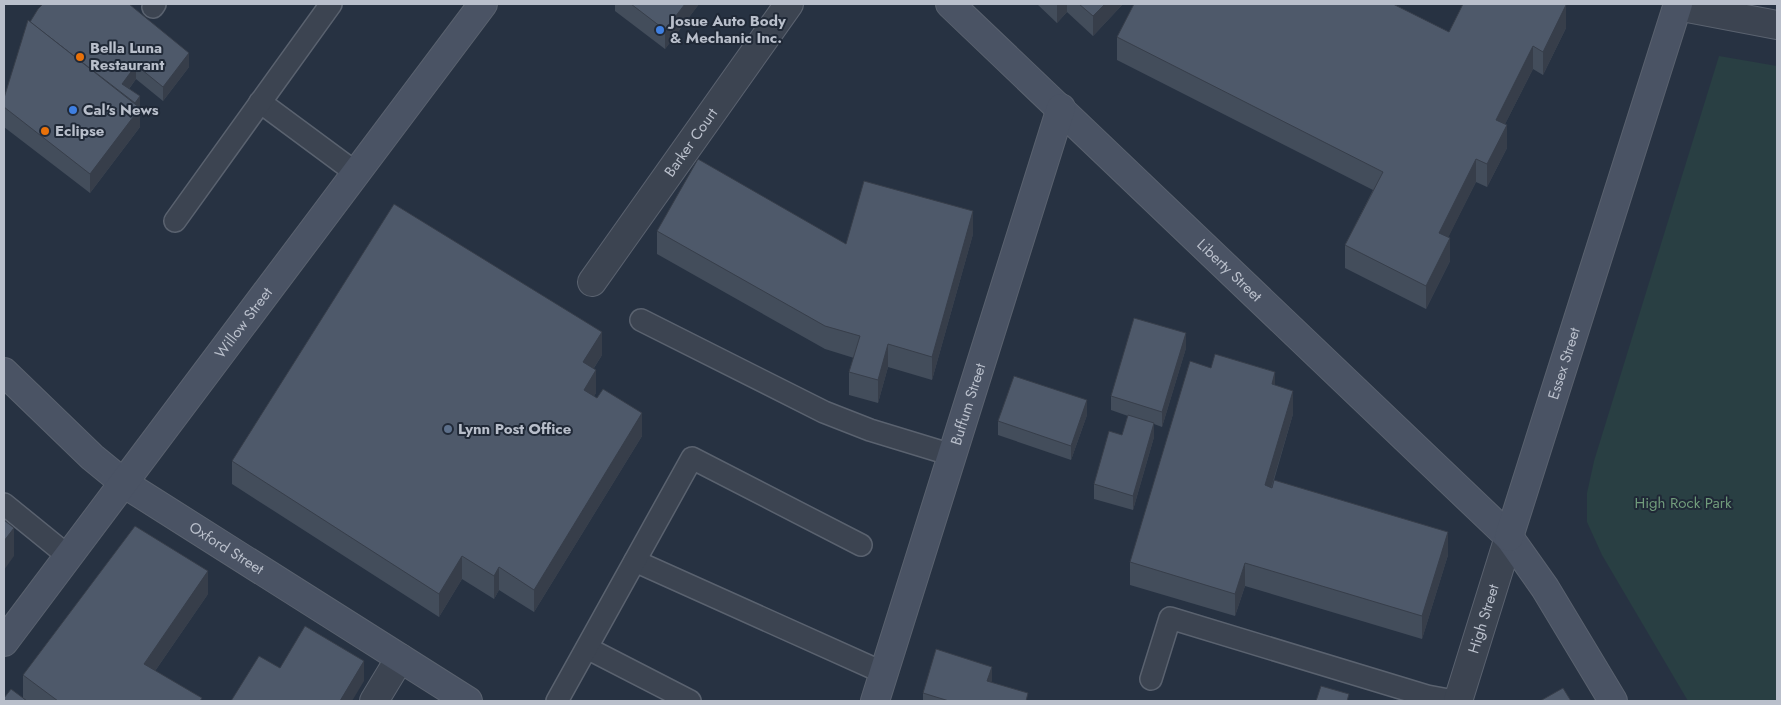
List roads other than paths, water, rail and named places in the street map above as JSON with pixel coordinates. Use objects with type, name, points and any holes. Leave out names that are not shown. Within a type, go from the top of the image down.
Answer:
[{"type":"main road","name":"Willow Street","points":[[4,642],[125,484],[483,4]]},
{"type":"main road","name":"Liberty Street","points":[[950,4],[1509,537]]},
{"type":"main road","name":"Essex Street","points":[[1509,537],[1678,5]]},
{"type":"main road","name":"Buffum Street","points":[[875,701],[1061,108]]},
{"type":"main road","name":"Oxford Street","points":[[4,372],[92,457],[125,484],[468,701]]},
{"type":"main road","points":[[1509,537],[1545,588],[1613,701]]},
{"type":"street","name":"Barker Court","points":[[592,282],[790,4]]},
{"type":"street","points":[[1678,5],[1777,25]]},
{"type":"street","name":"High Street","points":[[1458,701],[1509,537]]},
{"type":"street","points":[[374,701],[400,658]]},
{"type":"lane","points":[[174,221],[331,4]]},
{"type":"lane","points":[[260,102],[356,173]]},
{"type":"lane","points":[[641,320],[824,412],[870,430],[952,455]]},
{"type":"lane","points":[[557,701],[692,458],[861,545]]},
{"type":"lane","points":[[4,504],[68,556]]},
{"type":"lane","points":[[635,561],[884,673]]},
{"type":"lane","points":[[1151,679],[1170,618],[1427,696],[1454,701]]},
{"type":"lane","points":[[586,648],[690,701]]},
{"type":"place","name":"Josue Auto Body & Mechanic Inc.","points":[[660,30]]},
{"type":"place","name":"Bella Luna Restaurant","points":[[80,57]]},
{"type":"place","name":"Cal's News","points":[[73,110]]},
{"type":"place","name":"Eclipse","points":[[45,131]]},
{"type":"place","name":"Lynn Post Office","points":[[448,429]]},
{"type":"park label","name":"High Rock Park","points":[[1683,503]]}]
